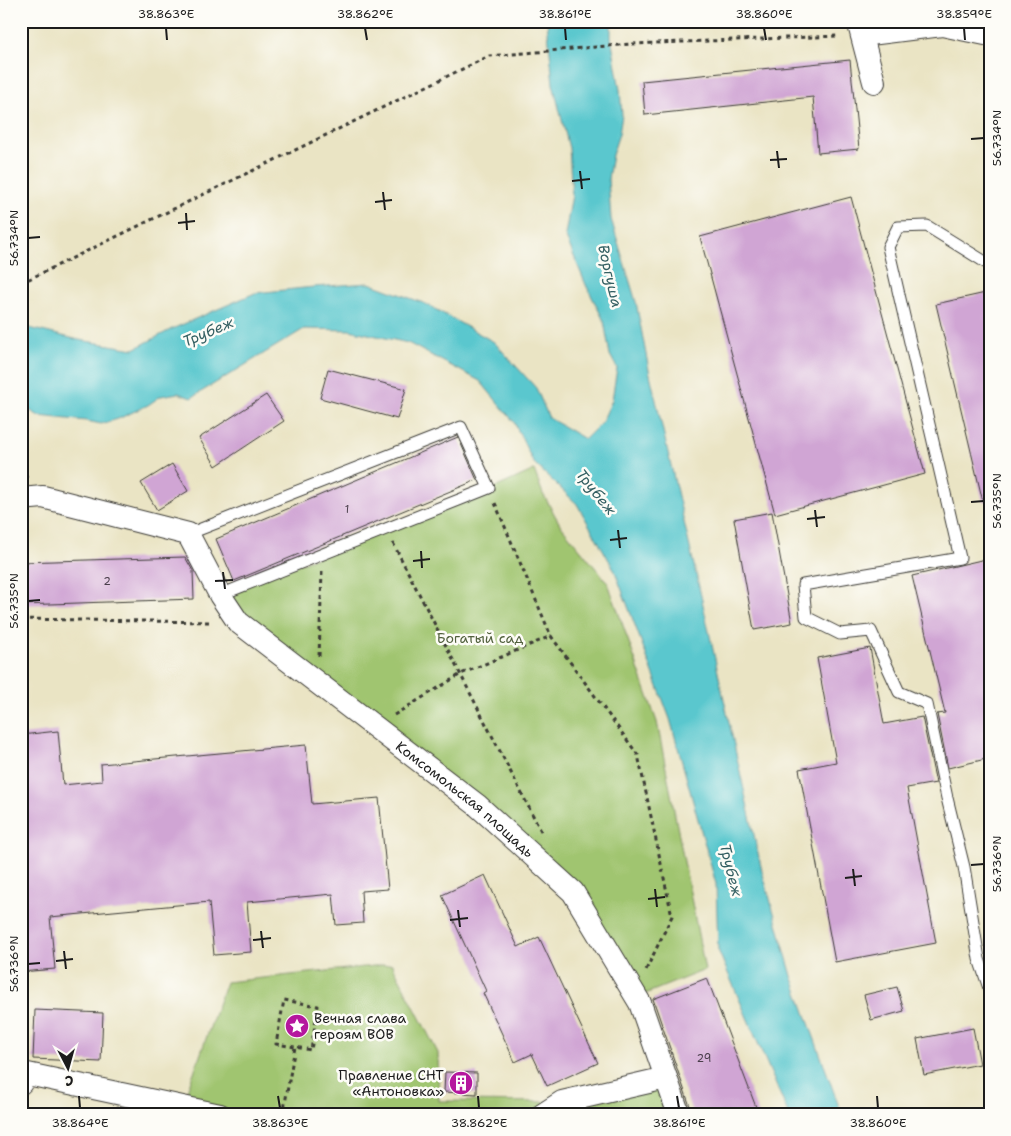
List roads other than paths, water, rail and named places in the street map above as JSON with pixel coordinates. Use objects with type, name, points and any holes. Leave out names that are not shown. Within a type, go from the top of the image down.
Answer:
[{"type":"street","points":[[874,82],[860,28],[942,25],[990,34]]},
{"type":"street","points":[[21,499],[43,497],[188,534]]},
{"type":"street","name":"Комсомольская площадь","points":[[188,534],[220,595],[238,622],[477,805],[573,892],[640,1003],[679,1115]]},
{"type":"street","points":[[22,1078],[220,1115]]},
{"type":"street","points":[[542,1115],[562,1102],[666,1078]]},
{"type":"lane","points":[[990,265],[927,226],[898,227],[888,247],[960,558],[803,585],[806,617],[840,634],[871,631],[899,692],[927,704],[964,867],[979,959],[990,992]]},
{"type":"lane","points":[[188,534],[461,427],[489,488],[220,595]]},
{"type":"water","points":[[547,21],[611,21],[611,37],[620,90],[622,115],[608,179],[611,219],[636,302],[649,370],[762,871],[792,976],[842,1115],[789,1115],[718,950],[716,884],[670,719],[614,569],[577,504],[533,462],[514,422],[480,381],[408,343],[350,330],[304,329],[191,398],[178,393],[161,396],[148,405],[118,419],[101,424],[39,416],[21,405],[21,326],[79,340],[134,349],[172,329],[255,293],[369,283],[426,304],[494,342],[536,388],[549,418],[585,439],[602,422],[612,400],[617,368],[610,355],[604,321],[586,285],[565,235],[572,195],[569,148],[553,84]]},
{"type":"place","name":"Вечная слава героям ВОВ","points":[[297,1026]]},
{"type":"place","name":"Правление СНТ «Антоновка»","points":[[461,1083]]},
{"type":"water label","name":"Воргуша","points":[[610,276]]},
{"type":"water label","name":"Трубеж","points":[[208,332]]},
{"type":"water label","name":"Трубеж","points":[[596,492]]},
{"type":"water label","name":"Трубеж","points":[[731,870]]},
{"type":"park label","name":"Богатый сад","points":[[480,638]]}]
